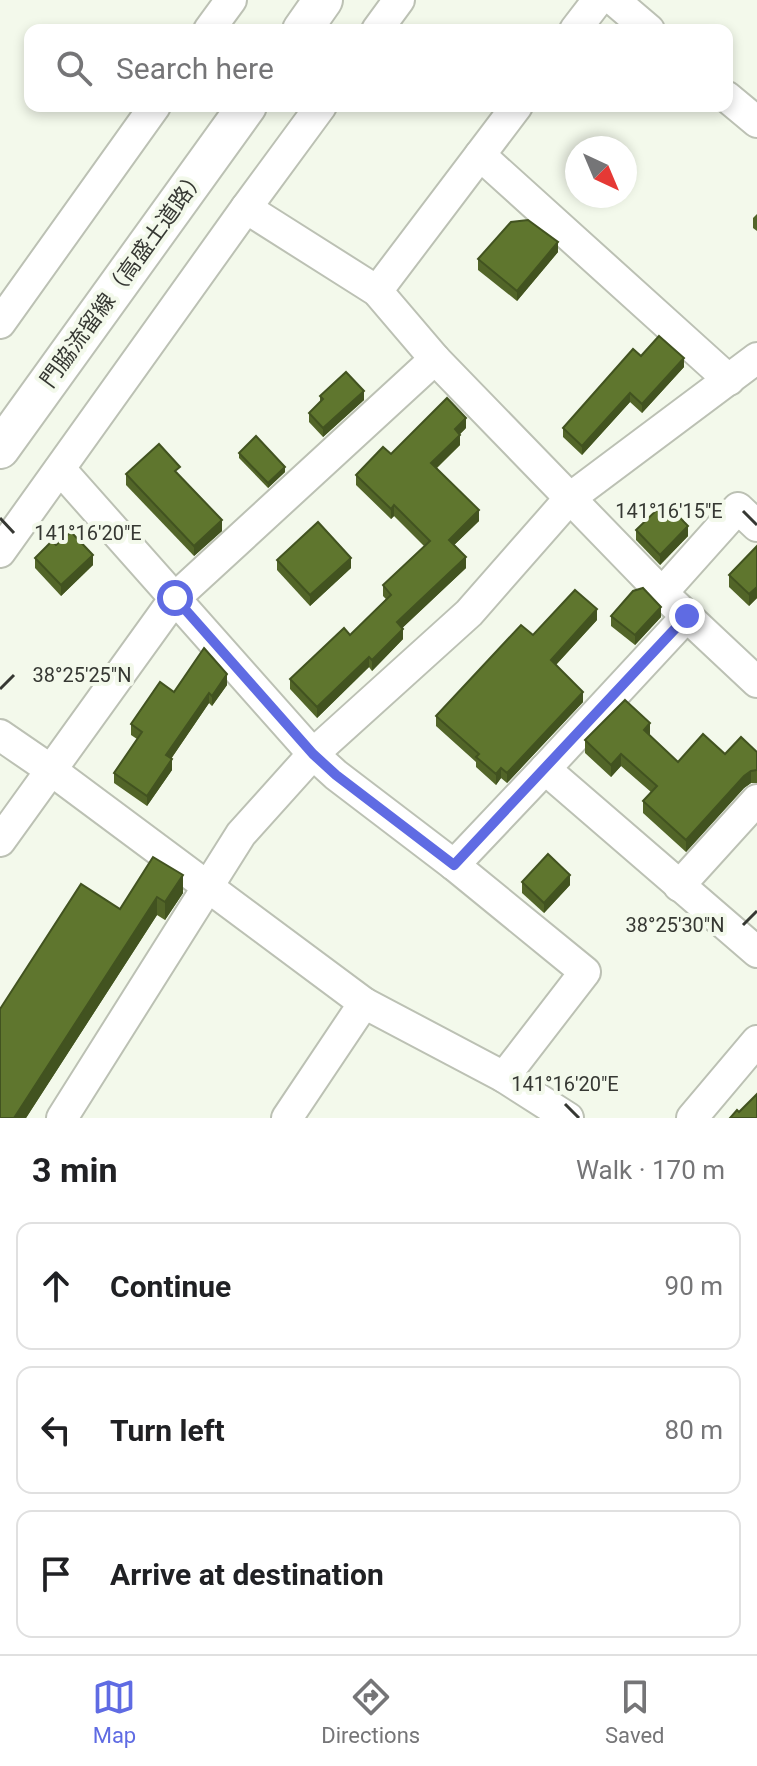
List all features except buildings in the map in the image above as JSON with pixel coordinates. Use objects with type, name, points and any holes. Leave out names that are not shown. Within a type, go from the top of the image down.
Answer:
[{"type":"main road","points":[[306,24],[323,0]]},
{"type":"main road","name":"門脇流留線（高盛土道路）","points":[[0,449],[243,112]]},
{"type":"street","points":[[213,24],[231,0]]},
{"type":"street","points":[[381,24],[399,0]]},
{"type":"street","points":[[580,24],[598,0]]},
{"type":"street","points":[[614,0],[642,24]]},
{"type":"street","points":[[733,102],[757,122]]},
{"type":"street","points":[[0,323],[151,112]]},
{"type":"street","points":[[0,552],[317,112]]},
{"type":"street","points":[[377,291],[512,112]]},
{"type":"street","points":[[480,155],[729,380]]},
{"type":"street","points":[[246,208],[377,291],[435,359],[662,593],[757,682]]},
{"type":"street","points":[[62,1118],[241,834],[313,754],[469,613],[570,498],[757,358]]},
{"type":"street","points":[[0,841],[175,598],[435,359]]},
{"type":"street","points":[[60,469],[313,754],[585,972],[504,1077]]},
{"type":"street","points":[[662,593],[738,508],[757,526]]},
{"type":"street","points":[[454,865],[687,616]]},
{"type":"street","points":[[0,735],[208,885],[364,1003],[504,1077],[568,1118]]},
{"type":"street","points":[[545,769],[757,952]]},
{"type":"street","points":[[679,886],[757,800]]},
{"type":"street","points":[[287,1118],[364,1003]]},
{"type":"street","points":[[692,1118],[757,1041]]},
{"type":"route","points":[[175,598],[313,754],[454,865],[687,616]]}]
